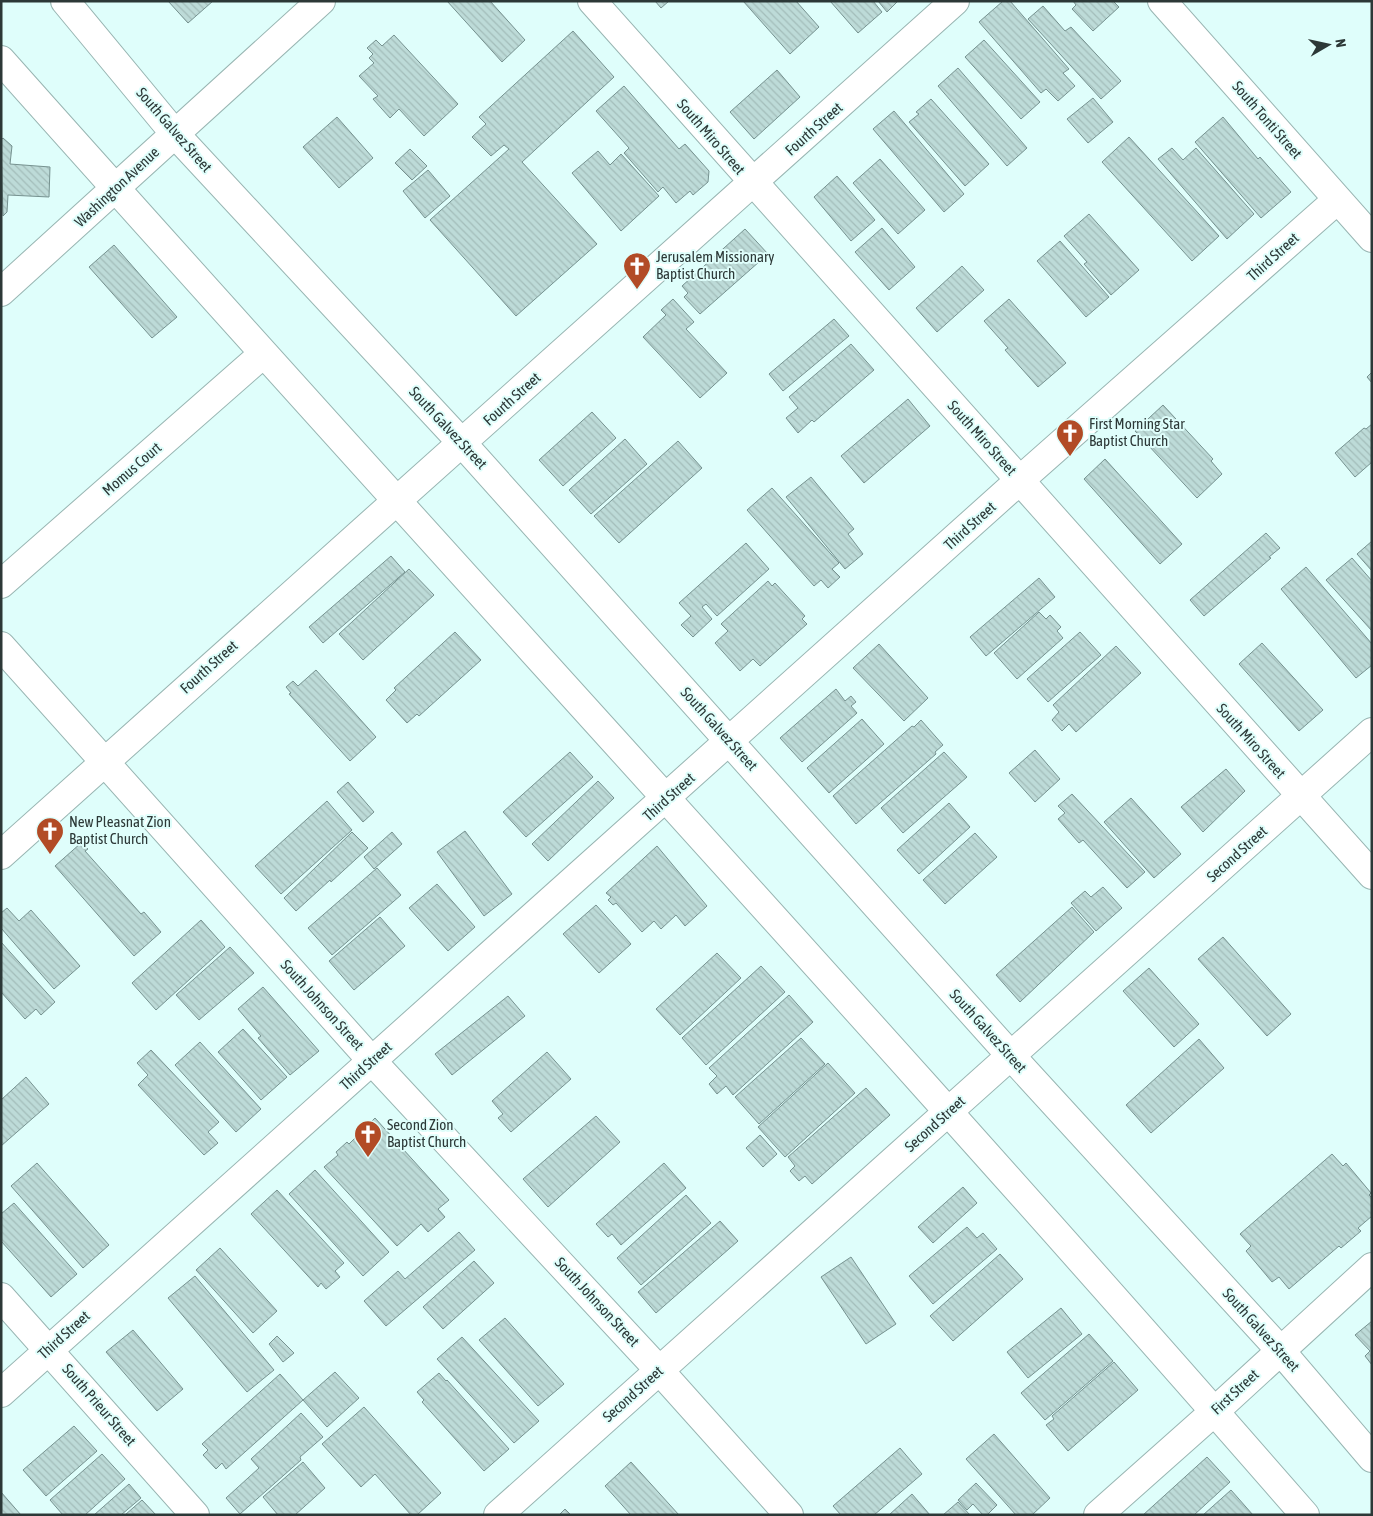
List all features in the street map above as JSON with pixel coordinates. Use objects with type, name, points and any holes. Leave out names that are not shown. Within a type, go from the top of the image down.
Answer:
[{"type":"street","name":"South Galvez Street","points":[[65,1],[175,134],[462,443],[1011,1056],[1280,1350],[1372,1458]]},
{"type":"street","name":"Washington Avenue","points":[[1,292],[321,1]]},
{"type":"street","name":"South Miro Street","points":[[592,1],[752,184],[1020,480],[1372,875]]},
{"type":"street","name":"Fourth Street","points":[[1,855],[955,1]]},
{"type":"street","name":"South Tonti Street","points":[[1162,1],[1372,238]]},
{"type":"street","points":[[1,60],[263,354],[668,798],[1215,1411],[1305,1515]]},
{"type":"street","name":"Third Street","points":[[1,1393],[372,1060],[668,798],[1020,480],[1337,200]]},
{"type":"street","name":"Momus Court","points":[[1,584],[263,354]]},
{"type":"street","name":"South Johnson Street","points":[[1,646],[372,1060],[660,1370],[789,1515]]},
{"type":"street","name":"Second Street","points":[[498,1515],[1372,732]]},
{"type":"street","name":"First Street","points":[[1098,1515],[1372,1267]]},
{"type":"street","name":"South Prieur Street","points":[[1,1297],[49,1349],[191,1513]]},
{"type":"building","points":[[168,1],[213,1],[188,23]]},
{"type":"building","points":[[447,1],[490,1],[525,40],[502,62]]},
{"type":"building","points":[[655,1],[669,1],[661,8]]},
{"type":"building","points":[[743,1],[796,1],[819,27],[790,54]]},
{"type":"building","points":[[830,1],[873,1],[882,12],[858,33]]},
{"type":"building","points":[[878,1],[898,1],[887,12]]},
{"type":"building","points":[[1003,1],[1010,1],[1069,69],[1063,73],[1075,86],[1058,101],[1046,89],[1041,93],[979,22]]},
{"type":"building","points":[[1073,1],[1113,1],[1119,7],[1093,31],[1072,9],[1076,5]]},
{"type":"building","points":[[1043,6],[1065,31],[1071,27],[1121,81],[1101,99],[1028,19]]},
{"type":"building","points":[[573,31],[614,77],[522,162],[597,244],[516,316],[430,220],[509,149],[504,145],[491,156],[472,137],[486,124],[479,117]]},
{"type":"building","points":[[394,35],[458,104],[424,136],[399,109],[390,118],[373,99],[378,96],[359,76],[374,63],[369,58],[373,54],[367,48],[376,40],[382,46]]},
{"type":"building","points":[[984,40],[1040,102],[1021,119],[965,57]]},
{"type":"building","points":[[958,68],[1027,148],[1007,166],[938,86]]},
{"type":"building","points":[[777,70],[800,97],[754,139],[730,112]]},
{"type":"building","points":[[624,86],[679,149],[685,144],[709,171],[708,182],[693,195],[690,191],[676,203],[663,187],[658,192],[624,153],[629,148],[596,111]]},
{"type":"building","points":[[1093,98],[1113,122],[1088,143],[1067,119]]},
{"type":"building","points":[[931,99],[989,164],[965,186],[909,122],[919,114],[916,112]]},
{"type":"building","points":[[894,111],[964,194],[944,212],[873,129]]},
{"type":"building","points":[[337,117],[373,158],[339,188],[303,147]]},
{"type":"building","points":[[1223,117],[1258,159],[1260,157],[1291,192],[1261,218],[1195,142]]},
{"type":"building","points":[[1129,137],[1219,236],[1192,261],[1102,162]]},
{"type":"building","points":[[3,138],[12,146],[10,164],[50,167],[49,197],[8,195],[7,212],[3,216],[1,140]]},
{"type":"building","points":[[1172,148],[1183,160],[1196,148],[1254,214],[1227,239],[1158,159]]},
{"type":"building","points":[[410,149],[427,166],[412,180],[395,163]]},
{"type":"building","points":[[598,151],[610,165],[621,154],[659,196],[621,231],[572,173]]},
{"type":"building","points":[[880,159],[925,210],[898,234],[853,183]]},
{"type":"building","points":[[428,170],[450,196],[425,218],[403,191]]},
{"type":"building","points":[[837,176],[875,220],[851,241],[814,197]]},
{"type":"building","points":[[1089,214],[1139,270],[1111,295],[1084,264],[1087,262],[1064,236]]},
{"type":"building","points":[[882,228],[915,267],[889,290],[855,252]]},
{"type":"building","points":[[745,229],[768,254],[700,314],[684,297],[688,293],[682,286]]},
{"type":"building","points":[[1060,241],[1109,297],[1086,317],[1037,261]]},
{"type":"building","points":[[114,245],[177,317],[152,338],[89,267]]},
{"type":"building","points":[[962,266],[984,290],[937,332],[916,308]]},
{"type":"building","points":[[673,299],[694,322],[686,329],[727,373],[700,398],[643,337],[666,315],[661,310]]},
{"type":"building","points":[[1009,299],[1066,363],[1038,387],[1005,350],[1008,348],[984,321]]},
{"type":"building","points":[[834,319],[849,336],[783,391],[769,374]]},
{"type":"building","points":[[851,344],[874,370],[814,422],[812,420],[798,433],[786,418],[798,408],[789,397]]},
{"type":"building","points":[[1372,372],[1372,383],[1367,377]]},
{"type":"building","points":[[908,399],[930,426],[864,483],[841,456]]},
{"type":"building","points":[[1163,405],[1213,459],[1211,461],[1222,474],[1197,498],[1135,431]]},
{"type":"building","points":[[592,412],[616,438],[563,486],[539,460]]},
{"type":"building","points":[[1372,424],[1372,462],[1355,477],[1335,453],[1364,428],[1366,429]]},
{"type":"building","points":[[625,439],[647,464],[591,514],[569,490]]},
{"type":"building","points":[[678,441],[702,468],[619,543],[594,516]]},
{"type":"building","points":[[1105,459],[1182,544],[1160,564],[1084,479]]},
{"type":"building","points":[[811,477],[854,529],[848,534],[863,554],[845,569],[786,497]]},
{"type":"building","points":[[772,488],[839,563],[832,569],[840,577],[828,588],[821,580],[814,586],[747,510]]},
{"type":"building","points":[[1266,533],[1280,548],[1204,616],[1190,600]]},
{"type":"building","points":[[1372,541],[1372,571],[1357,554]]},
{"type":"building","points":[[746,543],[769,569],[717,616],[706,604],[702,607],[712,619],[693,637],[681,625],[691,616],[679,603]]},
{"type":"building","points":[[391,556],[405,572],[323,643],[309,627]]},
{"type":"building","points":[[1352,558],[1372,581],[1372,631],[1326,580]]},
{"type":"building","points":[[1306,567],[1372,644],[1372,665],[1356,678],[1281,589]]},
{"type":"building","points":[[409,569],[434,595],[363,660],[339,634]]},
{"type":"building","points":[[1039,578],[1055,597],[986,656],[970,637]]},
{"type":"building","points":[[768,581],[772,586],[775,583],[805,616],[802,619],[807,624],[760,666],[753,659],[740,671],[715,643],[728,631],[721,624]]},
{"type":"building","points":[[1039,612],[1046,619],[1050,615],[1061,627],[1057,631],[1063,638],[1017,679],[994,653]]},
{"type":"building","points":[[455,632],[481,660],[419,716],[417,714],[407,723],[386,700],[396,690],[394,688]]},
{"type":"building","points":[[1080,632],[1101,655],[1048,702],[1027,679]]},
{"type":"building","points":[[1262,643],[1323,710],[1299,731],[1239,664]]},
{"type":"building","points":[[879,644],[928,698],[904,721],[853,668]]},
{"type":"building","points":[[1116,646],[1141,673],[1076,732],[1069,724],[1062,731],[1052,720],[1059,712],[1053,705]]},
{"type":"building","points":[[316,670],[376,737],[350,761],[289,694],[291,693],[286,687],[293,681],[298,686]]},
{"type":"building","points":[[836,689],[845,701],[851,696],[856,702],[851,706],[857,713],[802,762],[780,738]]},
{"type":"building","points":[[862,719],[884,744],[829,793],[807,768]]},
{"type":"building","points":[[921,720],[943,745],[935,752],[936,754],[856,824],[833,796]]},
{"type":"building","points":[[1035,750],[1060,779],[1035,802],[1009,773]]},
{"type":"building","points":[[570,752],[593,777],[526,837],[503,812]]},
{"type":"building","points":[[944,752],[967,777],[903,833],[881,808]]},
{"type":"building","points":[[1226,769],[1245,791],[1203,832],[1181,807]]},
{"type":"building","points":[[598,781],[614,798],[548,861],[532,844]]},
{"type":"building","points":[[348,782],[374,812],[363,822],[337,792]]},
{"type":"building","points":[[1072,794],[1145,872],[1127,888],[1083,840],[1079,843],[1058,819],[1065,813],[1058,806]]},
{"type":"building","points":[[1131,798],[1181,854],[1154,878],[1104,822]]},
{"type":"building","points":[[327,801],[352,830],[281,894],[255,866]]},
{"type":"building","points":[[949,803],[970,827],[919,874],[897,850]]},
{"type":"building","points":[[465,831],[512,894],[484,916],[437,852]]},
{"type":"building","points":[[352,832],[368,848],[296,911],[284,898]]},
{"type":"building","points":[[392,832],[402,844],[374,869],[364,857]]},
{"type":"building","points":[[975,833],[997,857],[945,904],[923,880]]},
{"type":"building","points":[[81,843],[88,849],[85,851],[141,914],[144,912],[161,932],[134,956],[55,866]]},
{"type":"building","points":[[657,846],[707,906],[685,926],[676,915],[661,929],[654,921],[642,932],[616,903],[613,905],[608,900],[611,897],[606,893]]},
{"type":"building","points":[[377,868],[401,895],[332,955],[308,928]]},
{"type":"building","points":[[437,884],[475,927],[448,951],[409,908]]},
{"type":"building","points":[[1103,887],[1122,908],[1096,931],[1071,903],[1085,891],[1091,897]]},
{"type":"building","points":[[596,905],[631,944],[599,973],[563,934]]},
{"type":"building","points":[[1072,907],[1094,932],[1020,1002],[996,975]]},
{"type":"building","points":[[7,908],[19,921],[31,910],[80,966],[54,989],[1,928],[1,913]]},
{"type":"building","points":[[380,917],[405,946],[354,990],[329,961]]},
{"type":"building","points":[[201,920],[225,947],[156,1010],[132,983]]},
{"type":"building","points":[[1223,937],[1291,1014],[1267,1036],[1198,959]]},
{"type":"building","points":[[1,942],[55,1002],[41,1015],[36,1009],[25,1019],[1,992]]},
{"type":"building","points":[[230,947],[254,973],[199,1020],[176,995]]},
{"type":"building","points":[[717,953],[741,978],[680,1035],[656,1009]]},
{"type":"building","points":[[761,966],[785,992],[706,1065],[682,1038]]},
{"type":"building","points":[[1149,968],[1199,1024],[1174,1047],[1123,991]]},
{"type":"building","points":[[263,987],[319,1051],[290,1075],[258,1038],[261,1036],[238,1009]]},
{"type":"building","points":[[789,995],[813,1022],[733,1095],[726,1086],[717,1094],[709,1084],[717,1076],[709,1068]]},
{"type":"building","points":[[508,996],[525,1016],[452,1075],[435,1054]]},
{"type":"building","points":[[243,1029],[287,1077],[261,1100],[218,1052]]},
{"type":"building","points":[[801,1038],[825,1064],[759,1124],[735,1097]]},
{"type":"building","points":[[1199,1039],[1224,1068],[1151,1133],[1126,1105]]},
{"type":"building","points":[[200,1042],[261,1109],[236,1132],[175,1065]]},
{"type":"building","points":[[151,1050],[219,1122],[208,1132],[218,1143],[204,1155],[138,1085],[148,1075],[137,1063]]},
{"type":"building","points":[[547,1052],[571,1079],[511,1132],[498,1118],[503,1114],[492,1101]]},
{"type":"building","points":[[828,1063],[855,1093],[785,1157],[758,1127]]},
{"type":"building","points":[[26,1077],[49,1104],[1,1146],[1,1100]]},
{"type":"building","points":[[866,1088],[890,1115],[812,1184],[805,1176],[799,1181],[790,1171],[795,1166],[788,1157]]},
{"type":"building","points":[[596,1116],[620,1142],[548,1207],[523,1179]]},
{"type":"building","points":[[375,1118],[449,1200],[438,1209],[445,1217],[428,1232],[421,1224],[397,1246],[324,1167],[338,1155],[336,1152],[347,1142],[349,1144]]},
{"type":"building","points":[[760,1135],[777,1154],[763,1167],[746,1148]]},
{"type":"building","points":[[1332,1154],[1343,1166],[1346,1163],[1371,1193],[1369,1195],[1372,1198],[1372,1216],[1358,1228],[1361,1231],[1341,1248],[1339,1246],[1289,1289],[1279,1277],[1272,1282],[1246,1251],[1251,1246],[1240,1234]]},
{"type":"building","points":[[37,1163],[109,1245],[83,1268],[11,1186]]},
{"type":"building","points":[[664,1163],[686,1188],[621,1245],[612,1234],[608,1237],[596,1224]]},
{"type":"building","points":[[315,1170],[389,1252],[363,1276],[289,1194]]},
{"type":"building","points":[[963,1187],[977,1203],[933,1243],[918,1227]]},
{"type":"building","points":[[277,1190],[344,1263],[335,1271],[340,1277],[326,1289],[321,1283],[318,1287],[251,1214]]},
{"type":"building","points":[[686,1195],[711,1223],[641,1285],[617,1258]]},
{"type":"building","points":[[14,1203],[77,1274],[51,1297],[1,1241],[1,1214]]},
{"type":"building","points":[[720,1221],[738,1241],[656,1313],[638,1292]]},
{"type":"building","points":[[967,1227],[977,1238],[983,1233],[997,1249],[933,1304],[909,1276]]},
{"type":"building","points":[[459,1232],[475,1250],[386,1326],[364,1301],[398,1271],[405,1279]]},
{"type":"building","points":[[220,1248],[277,1311],[253,1333],[196,1270]]},
{"type":"building","points":[[1000,1254],[1023,1279],[953,1341],[930,1316]]},
{"type":"building","points":[[851,1257],[896,1324],[866,1344],[821,1277]]},
{"type":"building","points":[[474,1261],[494,1283],[443,1329],[423,1307]]},
{"type":"building","points":[[195,1276],[274,1370],[247,1392],[168,1298]]},
{"type":"building","points":[[1061,1308],[1082,1334],[1028,1378],[1007,1352]]},
{"type":"building","points":[[505,1318],[564,1384],[538,1406],[479,1340]]},
{"type":"building","points":[[1372,1321],[1372,1365],[1365,1356],[1370,1351],[1355,1335]]},
{"type":"building","points":[[133,1330],[183,1389],[157,1411],[106,1352]]},
{"type":"building","points":[[1089,1334],[1113,1361],[1045,1420],[1021,1393]]},
{"type":"building","points":[[277,1336],[294,1353],[283,1362],[269,1344]]},
{"type":"building","points":[[462,1337],[539,1421],[514,1443],[437,1359]]},
{"type":"building","points":[[1114,1362],[1138,1390],[1068,1451],[1046,1425],[1054,1419],[1052,1416]]},
{"type":"building","points":[[335,1372],[359,1398],[327,1427],[303,1400]]},
{"type":"building","points":[[439,1373],[509,1449],[484,1471],[422,1402],[424,1400],[417,1392]]},
{"type":"building","points":[[280,1374],[303,1400],[226,1469],[222,1463],[216,1469],[203,1455],[208,1450],[202,1444]]},
{"type":"building","points":[[364,1407],[441,1493],[417,1515],[411,1515],[375,1474],[361,1487],[322,1444]]},
{"type":"building","points":[[301,1413],[323,1437],[300,1457],[301,1460],[240,1514],[226,1498],[259,1468],[251,1459]]},
{"type":"building","points":[[74,1426],[97,1451],[46,1496],[23,1470]]},
{"type":"building","points":[[994,1434],[1050,1498],[1032,1515],[1016,1515],[966,1459]]},
{"type":"building","points":[[900,1448],[922,1474],[874,1515],[841,1515],[833,1506]]},
{"type":"building","points":[[102,1454],[125,1479],[85,1515],[63,1515],[50,1500]]},
{"type":"building","points":[[1207,1457],[1230,1482],[1194,1515],[1143,1515]]},
{"type":"building","points":[[303,1462],[325,1488],[295,1515],[278,1515],[263,1497]]},
{"type":"building","points":[[631,1462],[679,1515],[631,1515],[605,1486]]},
{"type":"building","points":[[976,1483],[997,1505],[987,1515],[983,1515],[973,1504],[967,1510],[958,1500]]},
{"type":"building","points":[[129,1484],[141,1498],[121,1515],[94,1515]]},
{"type":"building","points":[[1231,1490],[1253,1515],[1203,1515]]},
{"type":"building","points":[[1,1492],[21,1515],[1,1515]]},
{"type":"building","points":[[912,1494],[930,1515],[889,1515]]},
{"type":"building","points":[[142,1500],[156,1515],[125,1515]]},
{"type":"building","points":[[958,1502],[970,1515],[943,1515]]},
{"type":"building","points":[[565,1509],[571,1515],[559,1515]]},
{"type":"place","name":"Jerusalem Missionary Baptist Church","points":[[637,290]]},
{"type":"place","name":"First Morning Star Baptist Church","points":[[1070,457]]},
{"type":"place","name":"New Pleasnat Zion Baptist Church","points":[[50,855]]},
{"type":"place","name":"Second Zion Baptist Church","points":[[368,1158]]}]
